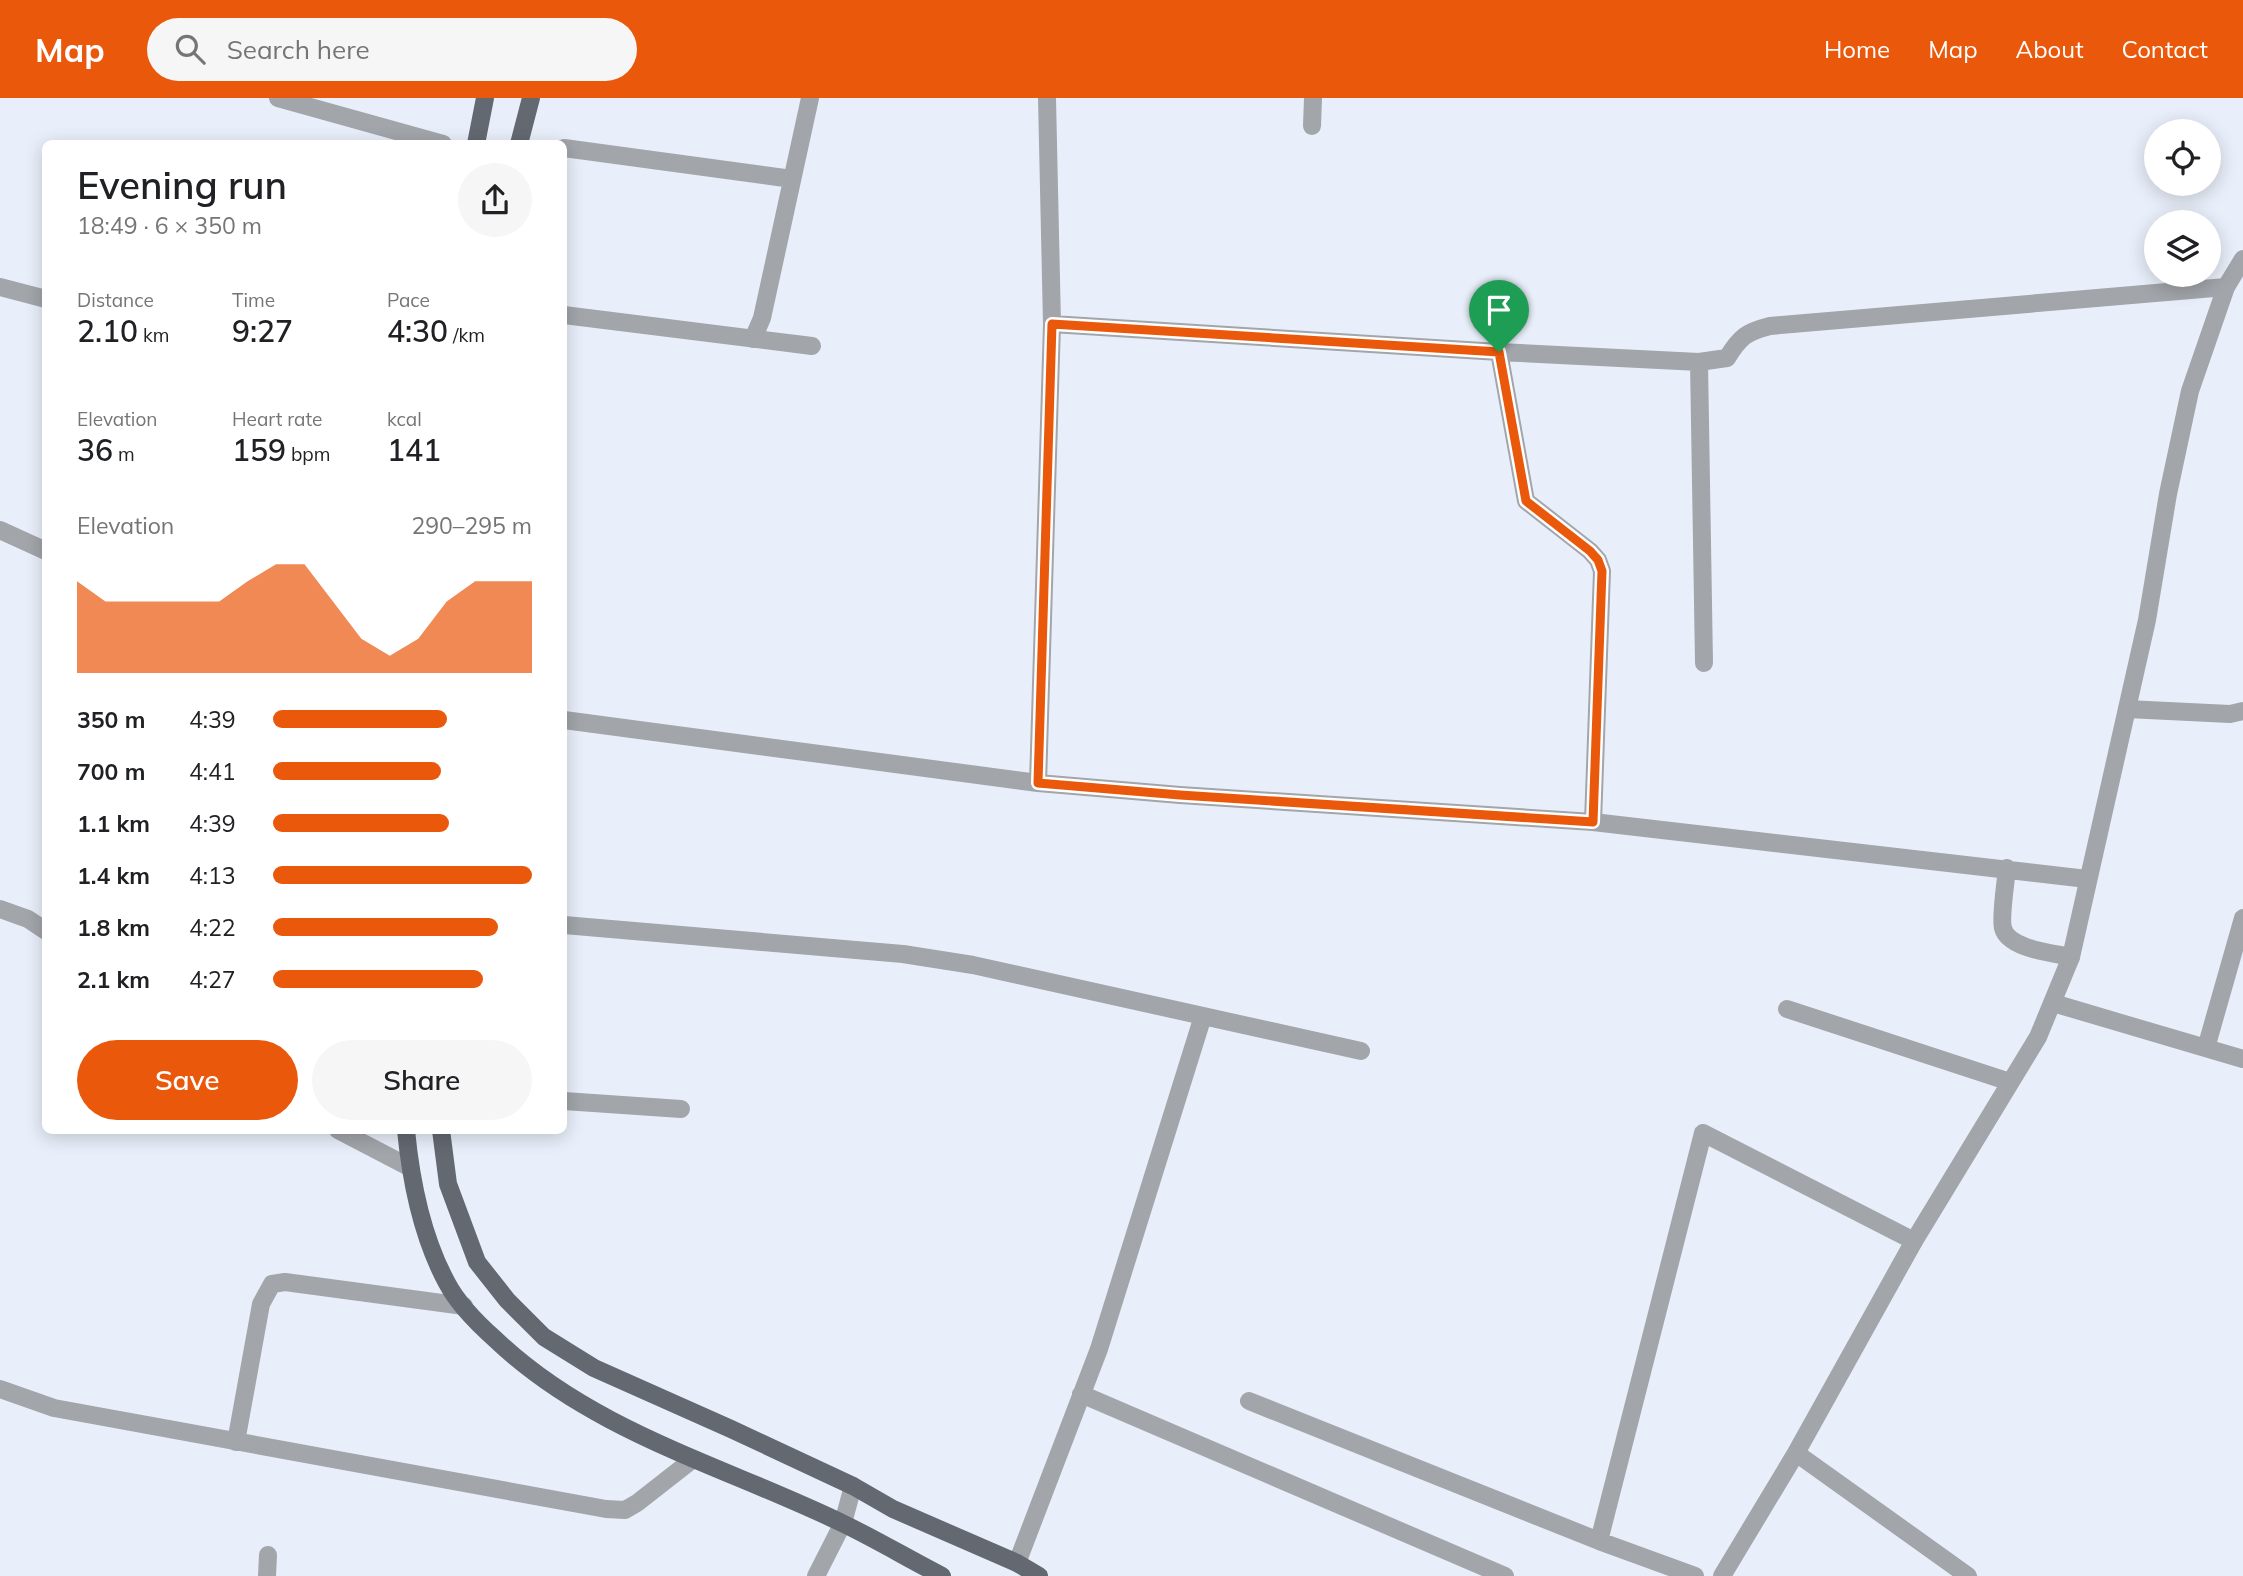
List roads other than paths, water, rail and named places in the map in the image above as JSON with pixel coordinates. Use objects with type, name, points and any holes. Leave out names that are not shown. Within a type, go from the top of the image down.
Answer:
[{"type":"main road","points":[[477,140],[485,98]]},
{"type":"main road","points":[[523,140],[531,98]]},
{"type":"main road","points":[[406,1134],[409,1167],[427,1237],[448,1284],[479,1325],[530,1371],[580,1404],[692,1460],[843,1523],[942,1576]]},
{"type":"main road","points":[[442,1134],[448,1184],[477,1262],[507,1300],[544,1337],[594,1368],[853,1486],[893,1509],[1017,1563],[1039,1576]]},
{"type":"street","points":[[278,98],[429,140]]},
{"type":"street","points":[[753,339],[762,317],[810,98]]},
{"type":"street","points":[[1038,783],[1052,324],[1047,98]]},
{"type":"street","points":[[1312,125],[1313,98]]},
{"type":"street","points":[[567,148],[792,179]]},
{"type":"street","points":[[1722,1576],[1796,1453],[1914,1241],[2038,1037],[2053,1003],[2071,957],[2147,620],[2168,494],[2190,391],[2226,287],[2243,259]]},
{"type":"street","points":[[0,287],[42,298]]},
{"type":"street","points":[[1052,324],[1699,362],[1727,358],[1739,340],[1752,331],[1770,326],[2226,287]]},
{"type":"street","points":[[567,315],[812,346]]},
{"type":"street","points":[[1499,352],[1526,501],[1590,551],[1598,560],[1602,571],[1593,822]]},
{"type":"street","points":[[1699,362],[1704,663]]},
{"type":"street","points":[[0,530],[42,549]]},
{"type":"street","points":[[2127,709],[2230,714],[2243,711]]},
{"type":"street","points":[[567,720],[1038,783],[1593,822],[2087,879]]},
{"type":"street","points":[[2007,868],[2003,929],[2011,941],[2029,948],[2071,957]]},
{"type":"street","points":[[0,909],[28,919],[42,928]]},
{"type":"street","points":[[2206,1048],[2243,918]]},
{"type":"street","points":[[567,925],[903,954],[974,965],[1361,1051]]},
{"type":"street","points":[[2053,1003],[2243,1059]]},
{"type":"street","points":[[1787,1009],[2010,1082]]},
{"type":"street","points":[[1017,1563],[1099,1349],[1203,1016]]},
{"type":"street","points":[[567,1101],[681,1109]]},
{"type":"street","points":[[1599,1541],[1703,1132],[1914,1241]]},
{"type":"street","points":[[346,1134],[409,1167]]},
{"type":"street","points":[[236,1441],[261,1304],[272,1284],[285,1282],[464,1306]]},
{"type":"street","points":[[0,1389],[54,1408],[606,1509],[625,1510],[692,1460]]},
{"type":"street","points":[[1081,1394],[1505,1576]]},
{"type":"street","points":[[1249,1401],[1599,1541],[1695,1576]]},
{"type":"street","points":[[1796,1453],[1968,1576]]},
{"type":"street","points":[[816,1576],[843,1523],[853,1486]]},
{"type":"street","points":[[267,1576],[268,1555]]}]
